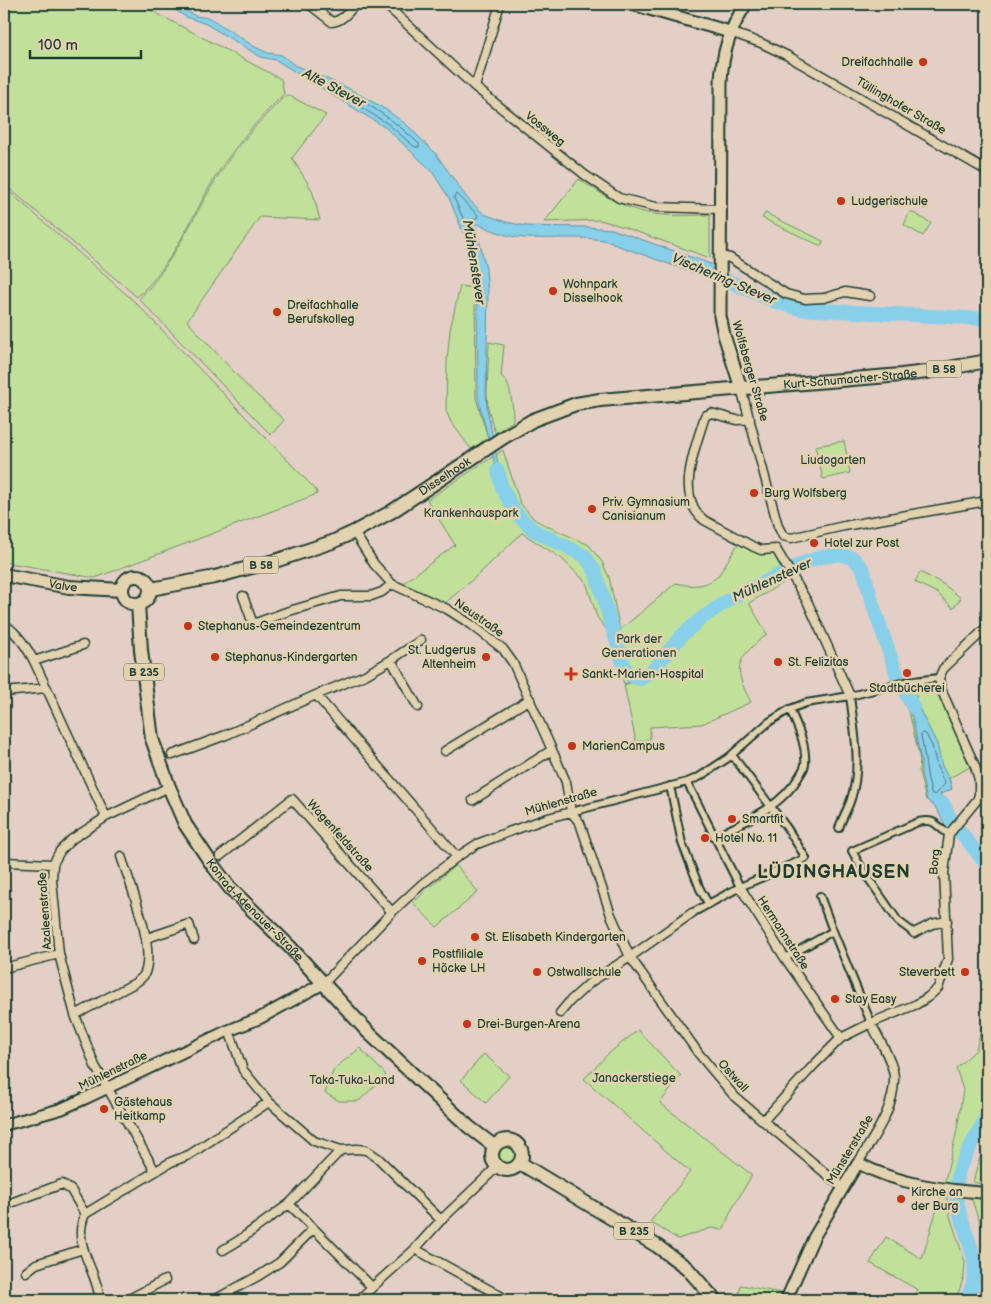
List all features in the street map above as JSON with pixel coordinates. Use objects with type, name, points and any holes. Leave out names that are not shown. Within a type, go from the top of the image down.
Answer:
[{"type":"main road","name":"Tüllinghofer Straße","points":[[632,4],[730,32]]},
{"type":"main road","name":"Wolfsberger Straße","points":[[741,388],[720,316],[721,76],[730,32],[746,4]]},
{"type":"main road","name":"Kurt-Schumacher-Straße","points":[[741,388],[910,374],[987,361]]},
{"type":"main road","name":"Disselhook","points":[[151,589],[215,577],[278,560],[332,542],[391,512],[533,420],[576,404],[600,400],[741,388]]},
{"type":"main road","name":"Valve","points":[[4,575],[69,587],[122,590]]},
{"type":"main road","points":[[136,576],[146,579],[151,589],[149,598],[138,604],[129,602],[123,595],[122,590],[124,582],[136,576]]},
{"type":"main road","name":"Konrad-Adenauer-Straße","points":[[138,604],[143,669],[152,739],[168,787],[185,824],[211,864],[390,1053],[469,1127],[494,1146]]},
{"type":"main road","points":[[504,1139],[515,1142],[522,1152],[520,1163],[512,1170],[497,1167],[491,1157],[494,1146],[504,1139]]},
{"type":"main road","name":"B 235","points":[[520,1163],[657,1246],[686,1268],[715,1300]]},
{"type":"street","points":[[309,4],[332,22],[342,19],[356,4]]},
{"type":"street","name":"Vossweg","points":[[385,4],[475,87],[585,175],[619,198],[656,207],[720,210]]},
{"type":"street","points":[[475,87],[500,4]]},
{"type":"street","name":"Tüllinghofer Straße","points":[[730,32],[761,43],[788,56],[987,172]]},
{"type":"street","points":[[720,259],[730,258],[786,294],[805,298],[824,298],[845,292],[870,296]]},
{"type":"street","name":"Wolfsberger Straße","points":[[741,388],[778,526],[783,536]]},
{"type":"street","points":[[750,418],[737,420],[710,414],[705,416],[688,480],[688,487],[693,505],[698,515],[704,520],[754,547],[762,550],[776,548]]},
{"type":"street","points":[[776,548],[783,536],[796,538],[816,532],[987,501]]},
{"type":"street","name":"Neustraße","points":[[354,532],[374,564],[392,584],[447,609],[472,625],[503,649],[513,663],[566,782],[571,812]]},
{"type":"street","points":[[776,548],[810,608],[850,696],[855,737],[856,774],[851,799],[839,828]]},
{"type":"street","points":[[243,596],[253,624],[341,596],[371,596],[382,592],[392,584]]},
{"type":"street","points":[[4,624],[16,633],[34,661],[106,816]]},
{"type":"street","points":[[947,921],[932,924],[914,933],[898,921],[864,872],[852,851],[918,822],[927,820],[933,820],[950,833],[979,794],[979,780],[975,766],[941,689],[939,678],[943,669],[987,627]]},
{"type":"street","points":[[172,755],[226,735],[365,675],[421,640]]},
{"type":"street","points":[[34,661],[83,646]]},
{"type":"street","points":[[391,660],[418,707]]},
{"type":"street","name":"Mühlenstraße","points":[[4,1125],[61,1109],[229,1030],[260,1018],[324,983],[392,912],[422,884],[457,857],[478,844],[548,818],[699,777],[732,755],[770,722],[790,709],[806,703],[850,696],[905,682],[939,678]]},
{"type":"street","points":[[4,692],[47,688]]},
{"type":"street","points":[[316,695],[457,857]]},
{"type":"street","points":[[445,751],[530,699]]},
{"type":"street","points":[[714,838],[771,807],[793,786],[806,766],[804,743],[790,709]]},
{"type":"street","points":[[473,800],[552,750]]},
{"type":"street","points":[[560,1012],[592,981],[630,957],[692,912],[740,886],[806,858],[787,828],[732,755]]},
{"type":"street","name":"Hermannstraße","points":[[686,782],[740,886],[785,958],[841,1038]]},
{"type":"street","points":[[670,786],[682,843],[700,889],[708,903]]},
{"type":"street","name":"Azaleenstraße","points":[[155,1171],[94,1066],[74,1015],[59,954],[52,880],[53,864],[66,844],[106,816],[168,787]]},
{"type":"street","points":[[979,794],[987,798]]},
{"type":"street","name":"Wagenfeldstraße","points":[[220,856],[292,799],[392,912]]},
{"type":"street","name":"Ostwall","points":[[571,812],[580,823],[611,915],[630,957],[699,1054],[735,1097],[843,1188]]},
{"type":"street","name":"Borg","points":[[763,1121],[841,1038],[917,1004],[938,988],[948,959],[944,873],[950,833]]},
{"type":"street","points":[[74,1015],[136,983],[143,976],[146,966],[147,938],[121,856]]},
{"type":"street","points":[[4,862],[53,864]]},
{"type":"street","name":"Münsterstraße","points":[[786,1300],[814,1237],[885,1115],[892,1094],[894,1077],[820,896]]},
{"type":"street","points":[[147,938],[189,924],[194,940]]},
{"type":"street","points":[[785,958],[833,931]]},
{"type":"street","points":[[4,968],[59,954]]},
{"type":"street","points":[[229,1030],[243,1070],[269,1102],[314,1140],[341,1150],[366,1150],[378,1158],[441,1220]]},
{"type":"street","points":[[100,1300],[80,1238],[81,1224],[85,1214],[155,1171],[189,1155],[269,1102]]},
{"type":"street","points":[[223,1250],[289,1204],[341,1150]]},
{"type":"street","points":[[858,1163],[901,1179],[948,1190],[987,1193]]},
{"type":"street","points":[[358,1300],[414,1249],[441,1220],[497,1167]]},
{"type":"street","points":[[8,1204],[62,1184],[71,1190],[85,1214]]},
{"type":"street","points":[[289,1204],[372,1288]]},
{"type":"street","points":[[214,1300],[280,1262],[313,1229]]},
{"type":"street","points":[[414,1249],[508,1300]]},
{"type":"street","points":[[26,1272],[36,1264],[83,1250]]},
{"type":"street","points":[[127,1300],[165,1280]]},
{"type":"green space","points":[[4,4],[139,4],[281,79],[284,94],[255,124],[229,156],[214,179],[180,241],[160,271],[137,297],[4,184]]},
{"type":"green space","points":[[288,95],[326,115],[292,158],[312,190],[320,220],[260,217],[187,321],[246,385],[284,420],[271,435],[139,299],[172,257],[230,158],[256,125]]},
{"type":"green space","points":[[579,179],[595,190],[638,211],[663,215],[710,215],[710,258],[599,220],[544,222]]},
{"type":"green space","points":[[4,187],[135,302],[316,490],[317,494],[95,578],[4,562]]},
{"type":"green space","points":[[910,211],[931,223],[923,236],[904,225]]},
{"type":"green space","points":[[765,213],[823,241],[821,246],[762,218]]},
{"type":"green space","points":[[460,286],[474,288],[475,292],[476,398],[488,438],[471,449],[451,422],[446,411],[450,330]]},
{"type":"green space","points":[[489,342],[504,345],[501,376],[508,384],[513,410],[513,421],[495,433],[488,408],[487,393]]},
{"type":"green space","name":"Liudogarten","points":[[844,441],[850,473],[823,479],[815,446]]},
{"type":"green space","points":[[503,450],[520,503],[535,520],[589,545],[602,562],[609,577],[620,630],[676,583],[698,585],[713,580],[718,576],[740,541],[772,551],[784,570],[729,597],[701,616],[679,635],[654,667],[639,678],[624,684],[609,633],[597,617],[586,582],[561,558],[522,533],[444,604],[402,584],[455,545],[427,500]]},
{"type":"green space","points":[[920,572],[943,584],[961,598],[953,608],[937,593],[915,582]]},
{"type":"green space","points":[[786,573],[789,579],[749,603],[767,634],[749,650],[740,664],[741,680],[751,702],[702,724],[650,727],[650,739],[636,742],[624,685],[640,680],[657,670],[683,637],[704,619],[732,601]]},
{"type":"green space","points":[[938,678],[974,765],[949,778],[952,789],[926,800],[919,772],[920,760],[910,716],[896,685]]},
{"type":"green space","points":[[456,865],[478,892],[437,927],[413,903]]},
{"type":"green space","points":[[985,1012],[987,1106],[954,1171],[952,1186],[944,1185],[957,1130],[963,1090],[956,1068],[976,1050]]},
{"type":"green space","name":"Janackerstiege","points":[[638,1030],[681,1076],[660,1103],[752,1175],[732,1209],[723,1230],[711,1228],[678,1239],[650,1222],[690,1172],[584,1079],[608,1054]]},
{"type":"green space","name":"Taka-Tuka-Land","points":[[360,1048],[386,1075],[359,1101],[339,1101],[325,1093],[334,1069]]},
{"type":"green space","points":[[484,1054],[509,1076],[486,1103],[461,1080]]},
{"type":"green space","points":[[987,1145],[987,1183],[973,1183],[978,1162]]},
{"type":"green space","points":[[507,1146],[513,1149],[516,1155],[513,1161],[507,1164],[501,1161],[498,1155],[501,1149]]},
{"type":"green space","points":[[941,1195],[947,1198],[950,1216],[965,1262],[964,1276],[956,1300],[912,1300],[918,1290],[870,1263],[886,1237],[922,1259]]},
{"type":"green space","points":[[971,1197],[987,1198],[987,1244]]},
{"type":"green space","points":[[741,1285],[784,1295],[782,1300],[738,1300]]},
{"type":"water","name":"Alte Stever","points":[[166,4],[176,4],[195,16],[210,18],[255,47],[268,53],[282,55],[294,65],[348,88],[385,109],[407,125],[436,154],[467,198],[484,214],[506,222],[526,226],[612,229],[711,264],[711,279],[613,244],[613,242],[589,238],[516,237],[475,223],[486,269],[488,292],[487,409],[503,488],[501,488],[478,398],[477,293],[465,237],[449,198],[431,170],[386,128],[276,60],[261,57],[206,24],[186,17]]},
{"type":"water","points":[[903,690],[907,690],[917,696],[915,700],[937,744],[942,766],[949,779],[952,789],[940,794],[952,818],[948,825],[945,824],[936,808],[927,800],[912,716],[900,692],[903,692]]},
{"type":"waterway","name":"Vischering-Stever","points":[[695,266],[776,302],[800,309],[987,319]]},
{"type":"waterway","name":"Mühlenstever","points":[[498,470],[502,488],[515,512],[533,530],[585,556],[595,571],[624,666],[629,675],[640,679],[655,668],[681,636],[702,618],[730,599],[799,565],[817,558],[839,554],[853,558],[863,569],[898,678],[913,707]]},
{"type":"waterway","name":"Mühlenstever","points":[[943,803],[951,820],[987,865]]},
{"type":"waterway","name":"Mühlenstever","points":[[966,1300],[972,1287],[974,1262],[957,1201],[958,1177],[962,1162],[987,1116]]},
{"type":"waterway","points":[[984,1184],[987,1169]]},
{"type":"waterway","points":[[983,1197],[987,1216]]},
{"type":"place","name":"Dreifachhalle","points":[[923,62]]},
{"type":"place","name":"Ludgerischule","points":[[841,201]]},
{"type":"place","name":"Wohnpark Disselhook","points":[[553,291]]},
{"type":"place","name":"Dreifachhalle Berufskolleg","points":[[277,312]]},
{"type":"place","name":"Burg Wolfsberg","points":[[754,493]]},
{"type":"place","name":"Priv. Gymnasium Canisianum","points":[[592,509]]},
{"type":"place","name":"Hotel zur Post","points":[[814,543]]},
{"type":"place","name":"Stephanus-Gemeindezentrum","points":[[188,626]]},
{"type":"place","name":"Stephanus-Kindergarten","points":[[215,657]]},
{"type":"place","name":"St. Ludgerus Altenheim","points":[[486,657]]},
{"type":"place","name":"St. Felizitas","points":[[778,662]]},
{"type":"place","name":"Stadtbücherei","points":[[907,673]]},
{"type":"place","name":"Sankt-Marien-Hospital","points":[[571,674]]},
{"type":"place","name":"MarienCampus","points":[[572,746]]},
{"type":"place","name":"Smartfit","points":[[732,819]]},
{"type":"place","name":"Hotel No. 11","points":[[705,838]]},
{"type":"place","name":"St. Elisabeth Kindergarten","points":[[475,937]]},
{"type":"place","name":"Postfiliale Höcke LH","points":[[422,961]]},
{"type":"place","name":"Ostwallschule","points":[[537,972]]},
{"type":"place","name":"Steverbett","points":[[965,972]]},
{"type":"place","name":"Stay Easy","points":[[835,999]]},
{"type":"place","name":"Drei-Burgen-Arena","points":[[467,1024]]},
{"type":"place","name":"Gästehaus Heitkamp","points":[[104,1109]]},
{"type":"place","name":"Kirche an der Burg","points":[[901,1199]]},
{"type":"district","name":"LÜDINGHAUSEN","points":[[834,872]]},
{"type":"park label","name":"Krankenhauspark","points":[[471,513]]},
{"type":"park label","name":"Park der Generationen","points":[[639,646]]}]
